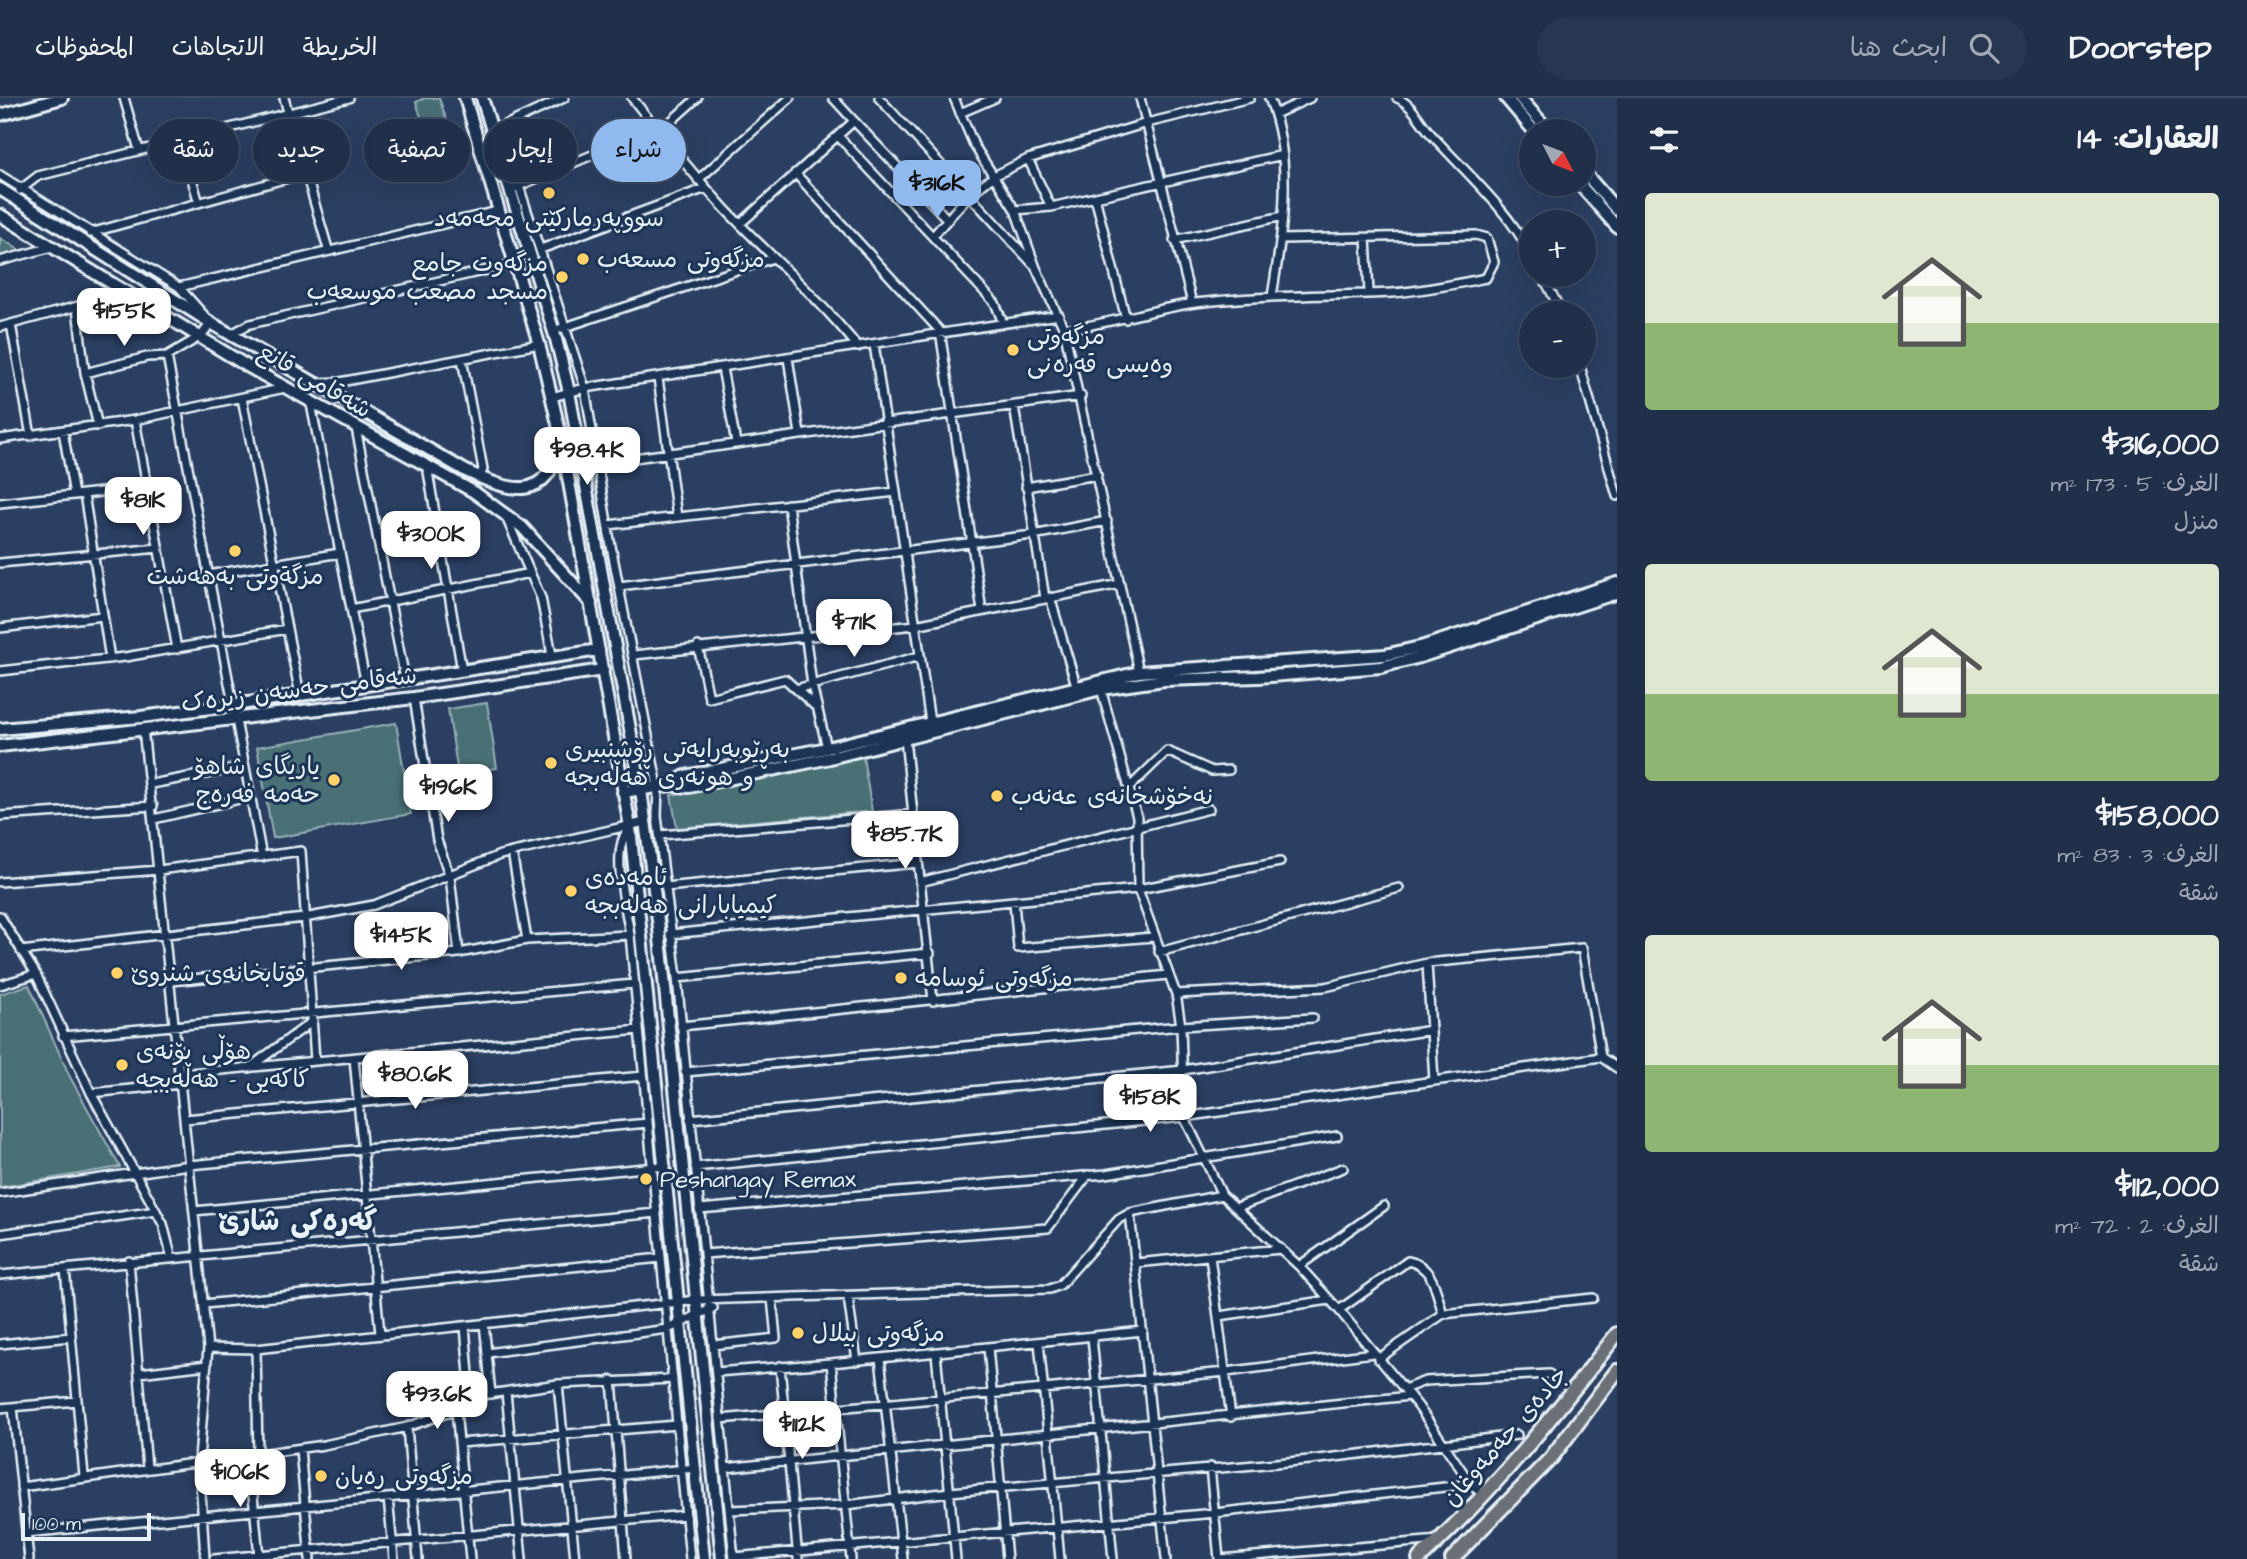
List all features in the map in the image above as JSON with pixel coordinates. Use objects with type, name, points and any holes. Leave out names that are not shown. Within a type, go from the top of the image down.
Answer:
[{"type":"main road","points":[[0,115],[62,98]]},
{"type":"main road","points":[[464,98],[539,344],[552,397],[630,827],[654,1040],[704,1559]]},
{"type":"main road","points":[[482,98],[488,119]]},
{"type":"main road","points":[[1506,98],[1524,119]]},
{"type":"main road","points":[[1520,98],[1538,119]]},
{"type":"main road","points":[[512,182],[569,392],[666,929],[679,1141],[703,1300],[698,1317],[726,1535],[722,1559]]},
{"type":"main road","points":[[1596,186],[1617,210]]},
{"type":"main road","name":"شەقامی قانع","points":[[0,189],[211,323],[466,471],[500,487],[522,490],[540,483],[551,472],[561,437]]},
{"type":"main road","points":[[1590,196],[1617,227]]},
{"type":"main road","name":"شەقامی قانع","points":[[0,215],[247,366],[459,483],[503,511],[591,603]]},
{"type":"main road","points":[[459,483],[466,471]]},
{"type":"main road","points":[[664,786],[685,776],[827,748],[930,722],[1101,689],[1164,680],[1258,677],[1381,667],[1617,583]]},
{"type":"main road","points":[[623,792],[664,786],[689,787],[830,758],[905,739],[1076,685],[1139,672],[1385,655],[1617,593]]},
{"type":"main road","name":"شەقامی حەسەن زیرەک","points":[[0,729],[141,717],[234,705],[599,650]]},
{"type":"main road","name":"شەقامی حەسەن زیرەک","points":[[0,746],[414,698],[603,670]]},
{"type":"main road","points":[[640,1036],[654,1040]]},
{"type":"main road","points":[[679,1141],[692,1139]]},
{"type":"main road","name":"جادەی حەمەوغان","points":[[1419,1559],[1484,1497],[1537,1438],[1617,1334]]},
{"type":"main road","name":"جادەی حەمەوغان","points":[[1452,1559],[1551,1458],[1617,1371]]},
{"type":"street","points":[[124,98],[139,150]]},
{"type":"street","points":[[284,98],[290,119]]},
{"type":"street","points":[[239,124],[349,98]]},
{"type":"street","points":[[519,119],[565,98]]},
{"type":"street","points":[[632,98],[648,119]]},
{"type":"street","points":[[671,119],[697,98]]},
{"type":"street","points":[[698,180],[790,98]]},
{"type":"street","points":[[833,98],[948,220]]},
{"type":"street","points":[[879,98],[1036,268]]},
{"type":"street","points":[[954,98],[974,145],[1014,210],[1036,268],[1064,329],[1081,396],[1139,672]]},
{"type":"street","points":[[960,113],[995,98]]},
{"type":"street","points":[[1140,98],[1192,303]]},
{"type":"street","points":[[933,236],[969,195],[994,176],[1028,159],[1147,123],[1250,98]]},
{"type":"street","points":[[1269,98],[1283,155],[1283,216],[1272,296]]},
{"type":"street","points":[[1275,114],[1310,98]]},
{"type":"street","points":[[1397,98],[1405,101],[1478,182],[1519,238]]},
{"type":"street","points":[[740,224],[854,121]]},
{"type":"street","points":[[838,136],[995,303],[1003,323]]},
{"type":"street","points":[[20,190],[38,176],[149,147]]},
{"type":"street","points":[[1014,210],[1051,207],[1283,155]]},
{"type":"street","points":[[591,157],[514,188],[541,249],[585,388],[619,586],[664,786],[660,835],[666,929],[677,978],[704,1254],[703,1300],[710,1311],[730,1510],[726,1535],[734,1558],[798,1555],[850,1546],[1215,1513],[1471,1484]]},
{"type":"street","points":[[1028,159],[1051,207]]},
{"type":"street","points":[[686,165],[773,258],[832,314],[858,346]]},
{"type":"street","points":[[795,173],[940,331],[982,611]]},
{"type":"street","points":[[0,175],[20,190],[179,287],[211,323],[201,336],[167,356],[146,357],[85,373]]},
{"type":"street","points":[[193,182],[199,203]]},
{"type":"street","points":[[90,233],[274,182]]},
{"type":"street","points":[[309,182],[328,249]]},
{"type":"street","points":[[541,249],[706,188]]},
{"type":"street","points":[[1095,197],[1126,319]]},
{"type":"street","points":[[179,287],[328,249],[498,211]]},
{"type":"street","points":[[1174,240],[1283,216]]},
{"type":"street","points":[[1064,329],[1126,319],[1192,303],[1272,296],[1392,293],[1486,278],[1494,262],[1487,238],[1476,235],[1281,239]]},
{"type":"street","points":[[1366,237],[1369,292]]},
{"type":"street","points":[[0,261],[52,247]]},
{"type":"street","points":[[553,331],[773,258]]},
{"type":"street","points":[[231,334],[250,324],[514,264]]},
{"type":"street","points":[[0,327],[127,293]]},
{"type":"street","points":[[77,308],[85,373],[97,426]]},
{"type":"street","points":[[552,397],[585,388],[788,358],[940,331],[1059,315]]},
{"type":"street","points":[[11,324],[31,436]]},
{"type":"street","points":[[312,383],[340,382],[539,344]]},
{"type":"street","points":[[874,344],[930,722]]},
{"type":"street","points":[[167,356],[234,705],[248,797],[262,857]]},
{"type":"street","points":[[788,358],[800,434]]},
{"type":"street","points":[[462,359],[482,469],[480,477]]},
{"type":"street","points":[[722,368],[736,443]]},
{"type":"street","points":[[658,378],[677,517]]},
{"type":"street","points":[[1583,378],[1617,496]]},
{"type":"street","points":[[0,439],[135,421],[289,387]]},
{"type":"street","points":[[584,465],[1081,396]]},
{"type":"street","points":[[242,398],[300,695]]},
{"type":"street","points":[[310,399],[366,685]]},
{"type":"street","points":[[1014,406],[1033,535],[1048,597],[1076,685]]},
{"type":"street","points":[[135,421],[177,649]]},
{"type":"street","points":[[356,428],[405,679]]},
{"type":"street","points":[[63,431],[74,495]]},
{"type":"street","points":[[427,466],[462,671]]},
{"type":"street","points":[[1026,487],[1097,475]]},
{"type":"street","points":[[0,503],[148,488]]},
{"type":"street","points":[[608,524],[896,492]]},
{"type":"street","points":[[84,494],[96,556],[110,659]]},
{"type":"street","points":[[788,504],[812,685],[827,748]]},
{"type":"street","points":[[503,511],[544,610],[552,655]]},
{"type":"street","points":[[619,586],[1033,535],[1107,521]]},
{"type":"street","points":[[0,564],[159,548]]},
{"type":"street","points":[[208,575],[340,552]]},
{"type":"street","points":[[351,610],[530,573]]},
{"type":"street","points":[[634,655],[698,646],[915,625],[1120,584]]},
{"type":"street","points":[[0,628],[103,616]]},
{"type":"street","points":[[0,671],[110,659],[287,629]]},
{"type":"street","points":[[698,646],[709,698],[785,679],[817,708]]},
{"type":"street","points":[[796,689],[920,656]]},
{"type":"street","points":[[1101,689],[1129,788],[1137,827],[1138,889],[1153,937],[1176,994],[1181,1026],[1184,1117],[1222,1195],[1281,1249],[1339,1310],[1407,1393],[1471,1484],[1484,1497]]},
{"type":"street","points":[[414,698],[437,840],[450,877],[459,953]]},
{"type":"street","points":[[141,717],[151,784],[208,1348],[199,1460],[205,1559]]},
{"type":"street","points":[[905,739],[930,953],[933,1001]]},
{"type":"street","points":[[1129,788],[1167,751],[1212,771],[1229,769]]},
{"type":"street","points":[[151,784],[243,768]]},
{"type":"street","points":[[154,819],[248,797]]},
{"type":"street","points":[[0,816],[153,806]]},
{"type":"street","points":[[920,882],[1209,809]]},
{"type":"street","points":[[660,835],[913,814]]},
{"type":"street","points":[[21,951],[304,918],[374,905],[512,852],[645,822]]},
{"type":"street","points":[[630,827],[623,835],[618,850],[640,1036],[690,1559]]},
{"type":"street","points":[[1,883],[159,870],[301,851],[315,1061]]},
{"type":"street","points":[[512,852],[527,940]]},
{"type":"street","points":[[666,929],[924,910],[1138,889],[1280,862]]},
{"type":"street","points":[[665,887],[918,863]]},
{"type":"street","points":[[1159,952],[1399,888]]},
{"type":"street","points":[[1014,902],[1018,948],[1153,937]]},
{"type":"street","points":[[0,916],[36,974],[91,1093],[156,1211],[172,1259]]},
{"type":"street","points":[[171,981],[459,953],[527,940],[629,935]]},
{"type":"street","points":[[1176,994],[1325,987],[1427,963],[1582,948],[1601,1057]]},
{"type":"street","points":[[677,978],[930,953]]},
{"type":"street","points":[[1427,963],[1434,1081]]},
{"type":"street","points":[[0,985],[36,974]]},
{"type":"street","points":[[681,1026],[1168,975]]},
{"type":"street","points":[[63,1036],[313,1018],[634,984]]},
{"type":"street","points":[[249,1068],[313,1018]]},
{"type":"street","points":[[685,1072],[1181,1026],[1313,1018]]},
{"type":"street","points":[[690,1119],[1183,1070],[1432,1030]]},
{"type":"street","points":[[180,1074],[640,1036]]},
{"type":"street","points":[[695,1167],[1184,1117],[1601,1057],[1617,1068]]},
{"type":"street","points":[[354,1058],[380,1334]]},
{"type":"street","points":[[185,1119],[643,1076]]},
{"type":"street","points":[[91,1093],[181,1084]]},
{"type":"street","points":[[0,1193],[189,1165],[648,1123]]},
{"type":"street","points":[[699,1209],[1088,1175],[1337,1136]]},
{"type":"street","points":[[194,1211],[666,1166]]},
{"type":"street","points":[[1237,1207],[1343,1168]]},
{"type":"street","points":[[704,1254],[1048,1228],[1088,1175]]},
{"type":"street","points":[[208,1348],[256,1349],[703,1300],[722,1302],[1055,1287],[1119,1219],[1130,1213],[1222,1195]]},
{"type":"street","points":[[1298,1266],[1384,1206]]},
{"type":"street","points":[[0,1234],[156,1211]]},
{"type":"street","points":[[0,1275],[657,1213]]},
{"type":"street","points":[[1130,1213],[1166,1559]]},
{"type":"street","points":[[1136,1263],[1281,1249]]},
{"type":"street","points":[[1210,1256],[1231,1417]]},
{"type":"street","points":[[204,1304],[661,1258]]},
{"type":"street","points":[[129,1261],[148,1468]]},
{"type":"street","points":[[1339,1310],[1408,1261],[1421,1264],[1430,1274],[1443,1314]]},
{"type":"street","points":[[65,1269],[85,1476]]},
{"type":"street","points":[[848,1297],[857,1361]]},
{"type":"street","points":[[713,1345],[776,1338],[772,1298]]},
{"type":"street","points":[[720,1419],[1376,1356],[1443,1314],[1593,1298]]},
{"type":"street","points":[[1219,1316],[1330,1300]]},
{"type":"street","points":[[488,1353],[668,1329],[710,1311],[722,1302]]},
{"type":"street","points":[[484,1323],[491,1394]]},
{"type":"street","points":[[465,1326],[471,1399]]},
{"type":"street","points":[[716,1371],[857,1361],[1143,1331]]},
{"type":"street","points":[[0,1344],[71,1337]]},
{"type":"street","points":[[1092,1337],[1113,1559]]},
{"type":"street","points":[[1039,1342],[1060,1559]]},
{"type":"street","points":[[988,1347],[1007,1559]]},
{"type":"street","points":[[256,1349],[258,1455]]},
{"type":"street","points":[[936,1353],[956,1559]]},
{"type":"street","points":[[880,1358],[902,1559]]},
{"type":"street","points":[[831,1363],[851,1559]]},
{"type":"street","points":[[139,1373],[207,1365]]},
{"type":"street","points":[[779,1366],[798,1555]]},
{"type":"street","points":[[725,1468],[1231,1417],[1407,1393],[1425,1381],[1549,1374]]},
{"type":"street","points":[[21,1487],[199,1460],[300,1449],[407,1427],[456,1410],[471,1399],[491,1394],[558,1384],[673,1379]]},
{"type":"street","points":[[612,1380],[625,1559]]},
{"type":"street","points":[[558,1384],[575,1559]]},
{"type":"street","points":[[506,1392],[522,1559]]},
{"type":"street","points":[[0,1408],[77,1401]]},
{"type":"street","points":[[13,1407],[29,1559]]},
{"type":"street","points":[[456,1410],[470,1559]]},
{"type":"street","points":[[459,1443],[677,1425]]},
{"type":"street","points":[[407,1427],[418,1559]]},
{"type":"street","points":[[730,1510],[846,1506],[1106,1476],[1310,1460],[1517,1435]]},
{"type":"street","points":[[300,1449],[310,1559]]},
{"type":"street","points":[[249,1456],[259,1557]]},
{"type":"street","points":[[1210,1467],[1219,1559],[1440,1540]]},
{"type":"street","points":[[26,1534],[697,1468]]},
{"type":"street","points":[[388,1498],[394,1559]]},
{"type":"street","points":[[214,1559],[259,1557],[686,1515]]},
{"type":"green space","points":[[425,98],[439,98],[446,119],[422,119],[416,102]]},
{"type":"green space","points":[[0,238],[21,251],[0,257]]},
{"type":"green space","points":[[487,703],[497,768],[458,774],[448,709]]},
{"type":"green space","name":"یاریگای شاهۆ حەمە فەرەج","points":[[396,723],[411,814],[273,838],[257,747]]},
{"type":"green space","points":[[863,757],[872,811],[677,828],[671,795]]},
{"type":"green space","points":[[29,985],[70,1077],[120,1167],[0,1187],[0,994]]},
{"type":"place","name":"سووپەرمارکێتی محەمەد","points":[[549,193]]},
{"type":"place","name":"مزگەوتی مسعەب","points":[[583,259]]},
{"type":"place","name":"مزگەوت جامع مسجد مصعب موسعەب","points":[[562,277]]},
{"type":"place","name":"مزگەوتی وەیسی قەرەنی","points":[[1013,350]]},
{"type":"place","name":"مزگةوتى بەھەشت","points":[[235,551]]},
{"type":"place","name":"بەڕێوبەرایەتی ڕۆشنبیری و هونەری هەڵەبجە","points":[[551,763]]},
{"type":"place","name":"یاریگای شاهۆ حەمە فەرەج","points":[[334,780]]},
{"type":"place","name":"نەخۆشخانەی عەنەب","points":[[997,796]]},
{"type":"place","name":"ئامەدەی کیمیابارانی هەلەبجە","points":[[571,891]]},
{"type":"place","name":"قوتابخانەی شنروێ","points":[[117,973]]},
{"type":"place","name":"مزگەوتی ئوسامە","points":[[901,978]]},
{"type":"place","name":"ھۆڵی بۆنەی کاکەیی - هەڵەبجە","points":[[122,1065]]},
{"type":"place","name":"Peshangay Remax","points":[[646,1179]]},
{"type":"place","name":"مزگەوتی بیلال","points":[[798,1333]]},
{"type":"place","name":"مزگەوتی رەیان","points":[[321,1476]]},
{"type":"district","name":"گەرەکی شارێ","points":[[298,1220]]}]
